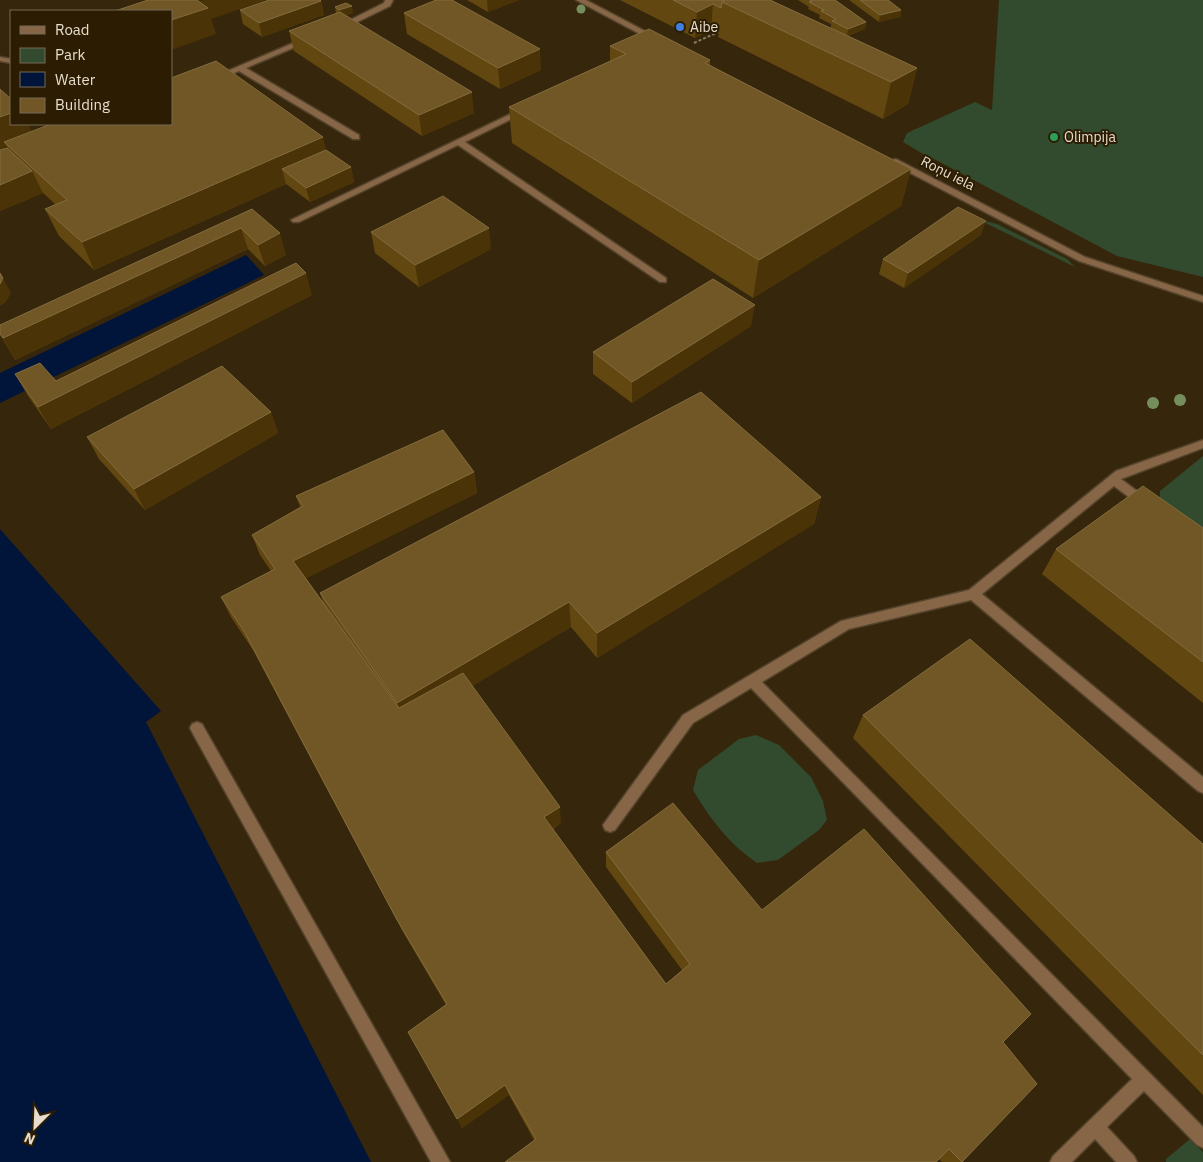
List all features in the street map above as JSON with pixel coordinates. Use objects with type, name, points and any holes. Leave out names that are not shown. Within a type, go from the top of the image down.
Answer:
[{"type":"street","points":[[330,31],[358,20],[386,4],[388,0]]},
{"type":"street","points":[[580,0],[662,45]]},
{"type":"street","points":[[206,82],[312,38]]},
{"type":"street","points":[[240,68],[356,137]]},
{"type":"street","points":[[296,220],[536,103]]},
{"type":"street","points":[[458,141],[663,280]]},
{"type":"street","name":"Roņu iela","points":[[888,158],[1082,259],[1203,299]]},
{"type":"street","points":[[610,825],[688,720],[846,626],[973,594],[1120,474],[1203,444]]},
{"type":"street","points":[[1113,479],[1158,512]]},
{"type":"street","points":[[973,594],[1203,786]]},
{"type":"street","points":[[753,681],[1203,1139]]},
{"type":"street","points":[[197,728],[441,1162]]},
{"type":"street","points":[[1059,1162],[1144,1079]]},
{"type":"street","points":[[1095,1127],[1128,1162]]},
{"type":"path","points":[[694,43],[716,33]]},
{"type":"green space","name":"Olimpija","points":[[999,0],[1203,0],[1203,277],[1117,256],[903,142],[907,133],[975,102],[992,110]]},
{"type":"green space","points":[[977,219],[997,224],[1067,259],[1075,267]]},
{"type":"green space","points":[[1203,456],[1203,528],[1160,499],[1160,491]]},
{"type":"green space","points":[[756,735],[779,745],[811,777],[823,801],[827,820],[819,830],[778,860],[757,863],[738,848],[721,830],[693,790],[698,770],[739,739]]},
{"type":"green space","points":[[1190,1139],[1203,1152],[1203,1162],[1166,1162],[1166,1159]]},
{"type":"water","points":[[246,255],[264,275],[0,403],[0,373]]},
{"type":"water","points":[[0,529],[161,711],[146,722],[371,1162],[0,1162]]},
{"type":"building","points":[[148,0],[197,0],[208,8],[172,20],[172,10],[118,10]]},
{"type":"building","points":[[269,0],[321,1],[259,23],[240,10]]},
{"type":"building","points":[[436,0],[452,0],[540,49],[498,68],[404,13]]},
{"type":"building","points":[[673,0],[725,0],[722,2],[721,8],[713,4],[697,12]]},
{"type":"building","points":[[725,0],[770,0],[917,68],[891,82],[722,2]]},
{"type":"building","points":[[810,0],[835,0],[866,22],[848,29],[832,21],[836,19],[821,11],[824,10],[809,2],[812,1]]},
{"type":"building","points":[[860,0],[888,0],[901,10],[880,15]]},
{"type":"building","points":[[346,3],[352,6],[339,10],[335,7]]},
{"type":"building","points":[[340,12],[472,92],[419,115],[289,31]]},
{"type":"building","points":[[649,29],[710,60],[705,63],[911,169],[759,260],[509,107],[626,54],[610,46]]},
{"type":"building","points":[[216,61],[323,137],[82,242],[45,209],[67,200],[4,142],[48,125],[172,125],[172,78]]},
{"type":"building","points":[[0,89],[10,98],[10,113],[0,117]]},
{"type":"building","points":[[7,148],[32,171],[0,185],[0,150]]},
{"type":"building","points":[[326,150],[351,167],[306,188],[282,169]]},
{"type":"building","points":[[443,196],[489,228],[415,265],[371,232]]},
{"type":"building","points":[[958,207],[986,221],[908,273],[883,259]]},
{"type":"building","points":[[252,209],[280,233],[258,245],[241,228],[3,338],[0,334],[0,325]]},
{"type":"building","points":[[296,263],[306,273],[38,407],[15,374],[40,363],[56,381]]},
{"type":"building","points":[[0,273],[3,278],[0,284]]},
{"type":"building","points":[[713,279],[755,305],[632,382],[593,352]]},
{"type":"building","points":[[222,366],[271,412],[134,489],[87,437]]},
{"type":"building","points":[[701,392],[821,497],[597,633],[569,602],[397,703],[320,593]]},
{"type":"building","points":[[443,430],[474,472],[293,561],[399,708],[463,673],[560,807],[544,817],[666,984],[690,964],[606,852],[673,803],[762,910],[864,829],[1031,1014],[1003,1042],[1037,1084],[962,1162],[949,1149],[936,1162],[505,1162],[536,1139],[505,1085],[457,1119],[408,1032],[447,1004],[396,918],[244,631],[221,597],[275,569],[252,535],[303,506],[296,496]]},
{"type":"building","points":[[1143,486],[1203,528],[1203,662],[1056,549]]},
{"type":"building","points":[[970,639],[1203,844],[1203,1055],[863,715]]},
{"type":"place","name":"Aibe","points":[[680,27]]},
{"type":"place","name":"Olimpija","points":[[1054,137]]}]
